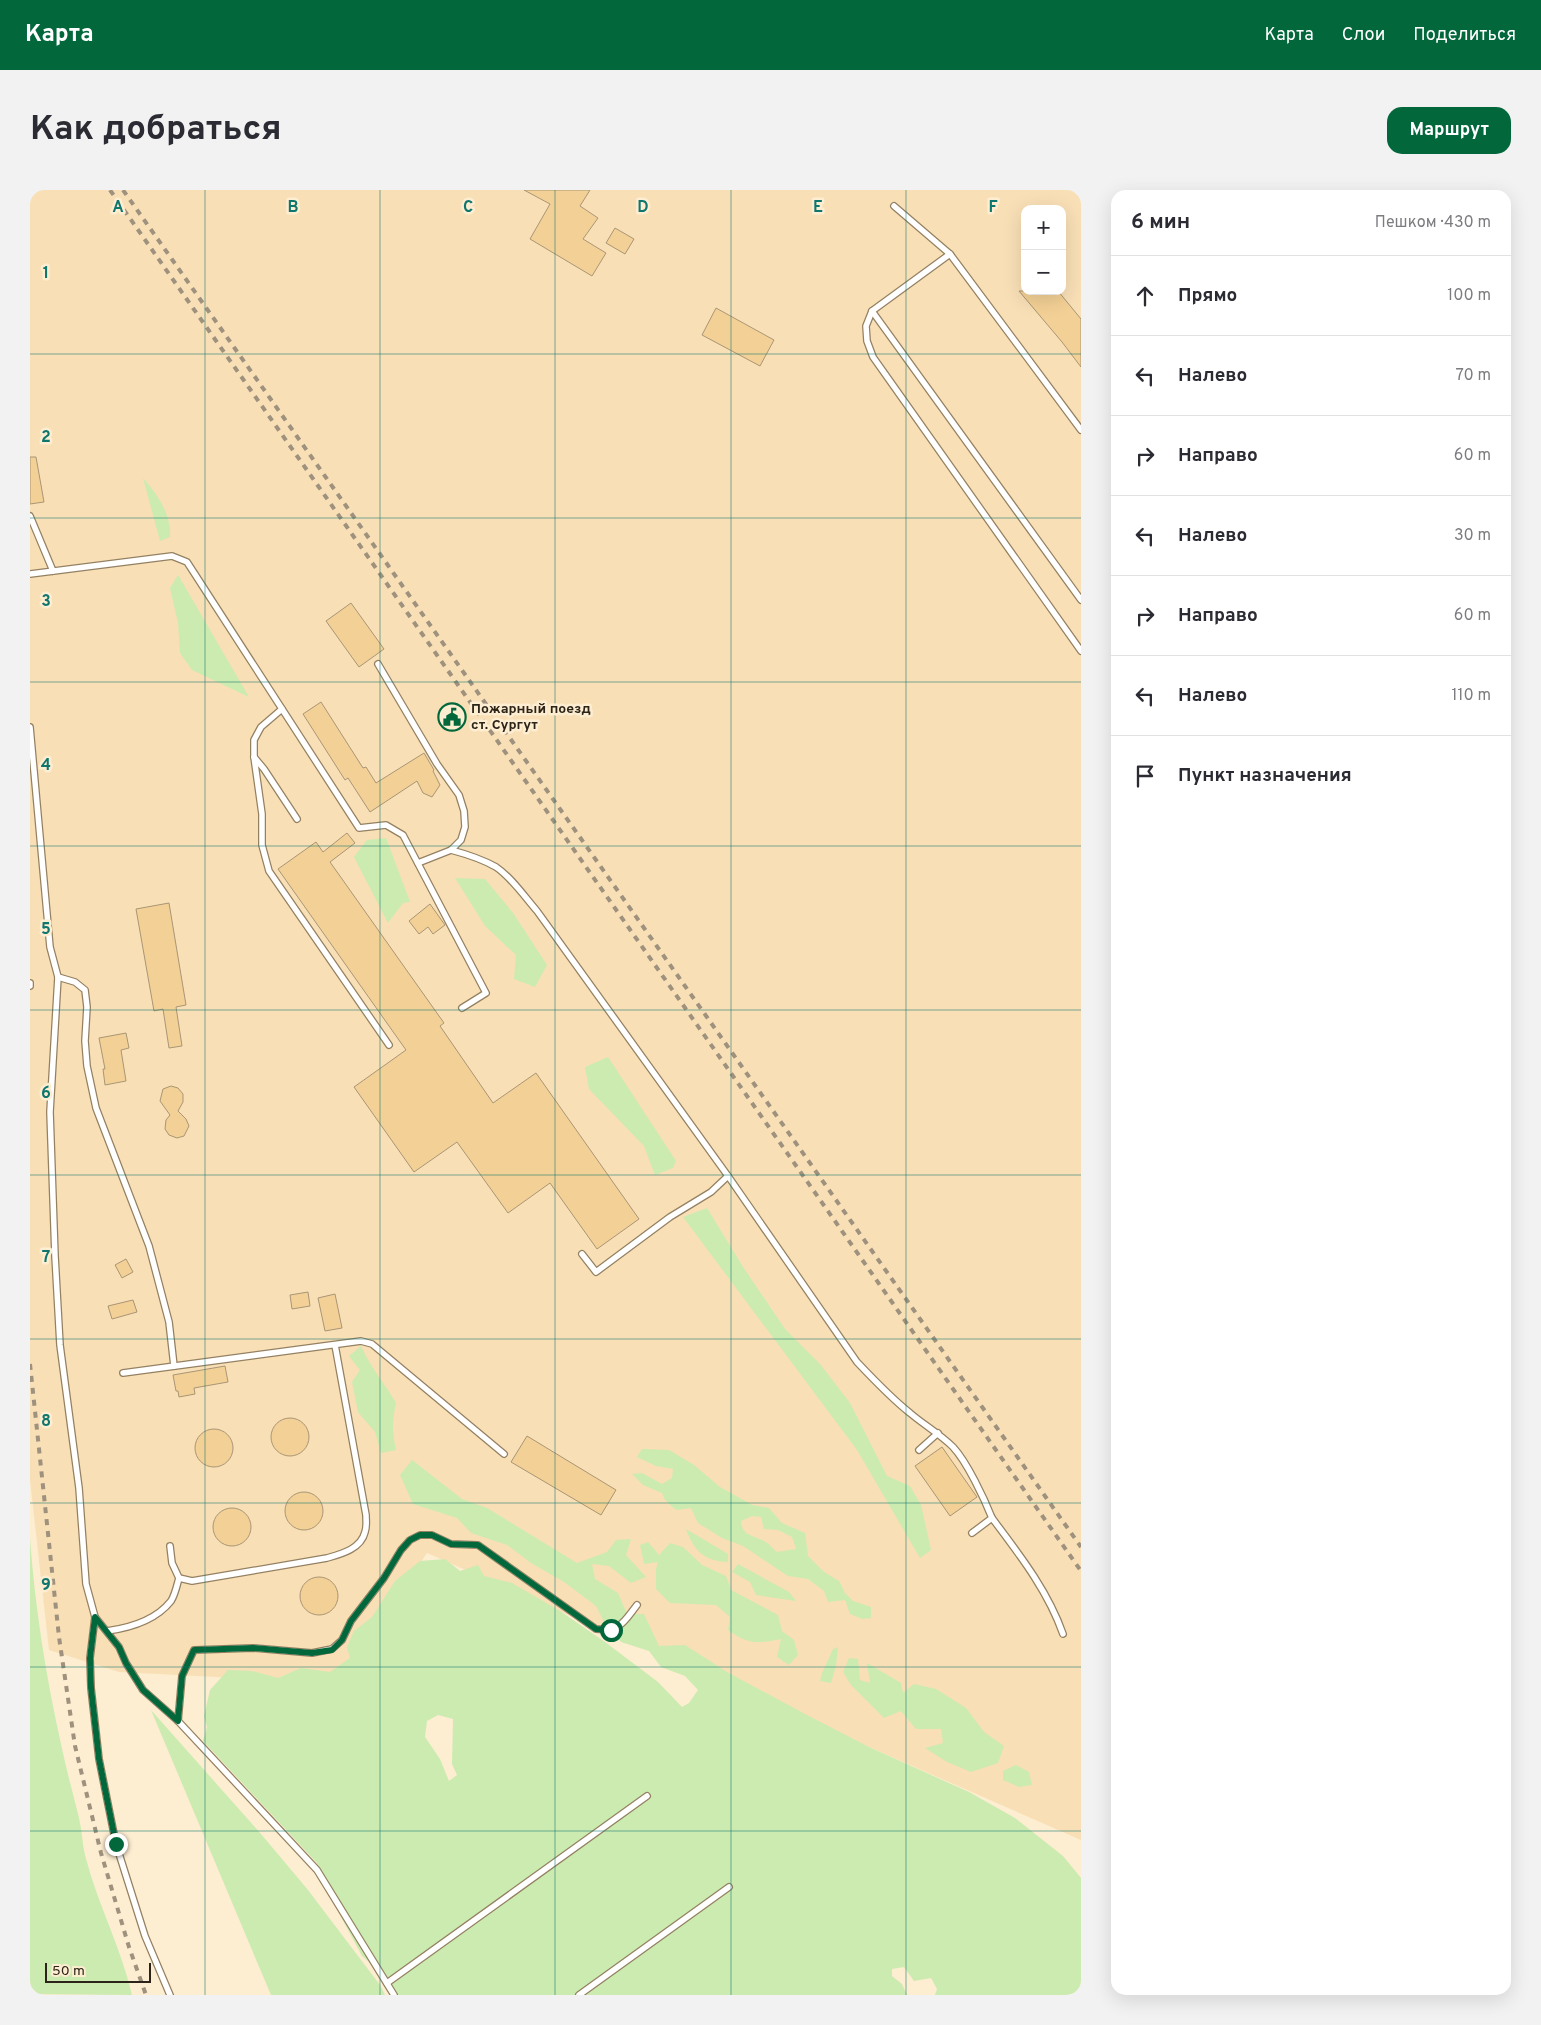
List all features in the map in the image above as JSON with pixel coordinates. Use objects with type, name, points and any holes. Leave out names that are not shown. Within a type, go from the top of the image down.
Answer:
[{"type":"lane","points":[[894,206],[950,254],[1081,430]]},
{"type":"lane","points":[[950,254],[872,311],[866,326],[867,341],[873,357],[1081,651]]},
{"type":"lane","points":[[872,311],[1081,600]]},
{"type":"lane","points":[[30,516],[53,571]]},
{"type":"lane","points":[[30,574],[172,556],[187,562],[360,828],[386,826],[403,835],[486,993],[462,1008]]},
{"type":"lane","points":[[378,664],[437,764],[459,795],[464,810],[465,827],[461,840],[451,850],[418,863]]},
{"type":"lane","points":[[282,709],[260,727],[254,740],[254,757],[262,814],[262,846],[269,871],[389,1045]]},
{"type":"lane","points":[[30,727],[50,946],[58,977],[50,1112],[56,1276],[60,1345],[79,1488],[86,1584],[95,1617],[90,1658],[91,1688],[99,1759],[114,1835],[145,1936],[170,1995]]},
{"type":"lane","points":[[254,757],[264,769],[296,820]]},
{"type":"lane","points":[[451,850],[496,867],[513,882],[542,919],[728,1176],[857,1362],[878,1385],[909,1413],[938,1433],[954,1448],[984,1497],[992,1518],[1018,1553],[1056,1614],[1063,1634]]},
{"type":"lane","points":[[58,977],[75,982],[85,990],[87,1007],[85,1041],[87,1066],[96,1108],[150,1246],[169,1322],[174,1366]]},
{"type":"lane","points":[[582,1254],[596,1272],[670,1217],[711,1192],[728,1176]]},
{"type":"lane","points":[[123,1373],[361,1341],[372,1344],[504,1454]]},
{"type":"lane","points":[[170,1546],[172,1563],[180,1578],[192,1581],[327,1558],[348,1552],[360,1542],[366,1532],[366,1515],[334,1345]]},
{"type":"lane","points":[[919,1450],[938,1433]]},
{"type":"lane","points":[[972,1533],[992,1518]]},
{"type":"lane","points":[[178,1721],[182,1676],[194,1650],[253,1648],[312,1653],[332,1650],[342,1640],[351,1621],[384,1578],[401,1550],[410,1540],[420,1535],[432,1535],[451,1544],[478,1545],[596,1629],[611,1630],[622,1625],[637,1605]]},
{"type":"lane","points":[[107,1631],[136,1625],[157,1613],[171,1600],[180,1578]]},
{"type":"lane","points":[[95,1617],[119,1647],[126,1663],[143,1690],[178,1721],[317,1870],[394,1995]]},
{"type":"lane","points":[[387,1983],[647,1796]]},
{"type":"lane","points":[[579,1995],[729,1887]]},
{"type":"shaded area","points":[[30,190],[1081,190],[1081,1840],[427,1553],[338,1683],[119,1672],[49,1650],[30,1480]]},
{"type":"green space","points":[[143,478],[154,491],[168,520],[170,537],[160,541]]},
{"type":"green space","points":[[178,575],[249,697],[192,670],[180,653],[178,623],[170,588]]},
{"type":"green space","points":[[386,838],[410,902],[403,903],[388,923],[354,857],[367,840]]},
{"type":"green space","points":[[455,878],[485,879],[513,913],[547,965],[535,987],[514,979],[516,955],[485,926]]},
{"type":"green space","points":[[608,1057],[676,1161],[673,1168],[655,1175],[644,1146],[589,1089],[585,1067]]},
{"type":"green space","points":[[707,1208],[743,1267],[785,1329],[820,1364],[850,1403],[887,1476],[910,1486],[921,1505],[931,1550],[920,1558],[857,1450],[683,1217]]},
{"type":"green space","points":[[361,1346],[396,1403],[393,1426],[396,1450],[381,1453],[375,1432],[358,1412],[352,1382],[360,1370],[349,1356]]},
{"type":"green space","points":[[642,1449],[669,1450],[694,1465],[720,1487],[752,1505],[769,1508],[782,1523],[805,1533],[808,1556],[824,1572],[839,1581],[845,1593],[853,1601],[871,1607],[871,1618],[862,1619],[850,1614],[845,1600],[828,1602],[824,1591],[808,1579],[788,1576],[743,1546],[722,1538],[698,1523],[691,1508],[676,1510],[665,1500],[662,1493],[643,1485],[632,1474],[642,1473],[662,1484],[672,1478],[673,1469],[656,1466],[637,1457]],"holes":[[[752,1516],[761,1517],[764,1529],[778,1530],[792,1537],[796,1549],[777,1552],[766,1542],[743,1530],[741,1521]]]},
{"type":"green space","points":[[412,1460],[462,1499],[487,1508],[577,1563],[607,1552],[616,1540],[631,1539],[626,1555],[646,1577],[631,1583],[609,1566],[592,1564],[595,1579],[618,1593],[627,1614],[644,1614],[659,1646],[685,1645],[727,1672],[805,1714],[869,1747],[969,1792],[1015,1818],[1063,1856],[1081,1878],[1081,1995],[935,1995],[937,1989],[931,1978],[914,1981],[904,1967],[892,1969],[892,1976],[902,1984],[907,1995],[394,1995],[389,1979],[362,1956],[333,1902],[330,1884],[316,1862],[203,1741],[207,1727],[204,1716],[210,1690],[228,1670],[252,1671],[278,1678],[301,1668],[330,1672],[350,1658],[347,1647],[354,1631],[372,1617],[395,1581],[420,1561],[445,1559],[460,1571],[478,1565],[484,1576],[512,1583],[560,1611],[658,1682],[682,1707],[689,1703],[698,1690],[685,1676],[661,1667],[649,1651],[621,1642],[604,1622],[596,1606],[564,1582],[531,1563],[507,1545],[471,1533],[457,1518],[413,1504],[400,1475]],"holes":[[[438,1715],[453,1719],[452,1764],[457,1775],[449,1781],[440,1759],[425,1737],[427,1721]]]},
{"type":"green space","points":[[686,1529],[728,1554],[728,1562],[712,1560],[706,1557],[696,1549]]},
{"type":"green space","points":[[30,1539],[38,1616],[46,1668],[63,1753],[80,1823],[85,1855],[122,1960],[132,1995],[30,1994]]},
{"type":"green space","points":[[648,1542],[659,1555],[670,1543],[683,1547],[702,1565],[726,1576],[731,1590],[778,1615],[782,1631],[794,1640],[798,1655],[789,1665],[777,1657],[781,1639],[753,1642],[735,1635],[728,1630],[730,1617],[716,1605],[670,1603],[656,1589],[658,1562],[644,1564],[640,1545]]},
{"type":"green space","points":[[738,1564],[789,1592],[796,1601],[756,1595],[750,1582],[732,1572]]},
{"type":"green space","points":[[838,1647],[836,1666],[831,1683],[820,1681],[833,1649]]},
{"type":"green space","points":[[849,1658],[858,1659],[860,1680],[870,1683],[867,1663],[901,1683],[903,1693],[914,1684],[936,1689],[966,1708],[984,1732],[1004,1746],[998,1763],[971,1772],[947,1762],[925,1748],[943,1743],[941,1729],[916,1729],[901,1711],[884,1718],[851,1685],[843,1672]]},
{"type":"green space","points":[[151,1710],[308,1890],[380,1985],[385,1995],[271,1995]]},
{"type":"green space","points":[[1016,1765],[1029,1772],[1032,1785],[1019,1787],[1003,1780],[1003,1771]]},
{"type":"building","points":[[524,190],[590,190],[580,206],[598,218],[583,239],[606,253],[592,276],[530,239],[550,204]]},
{"type":"building","points":[[615,228],[634,239],[625,254],[606,243]]},
{"type":"building","points":[[1022,295],[1061,295],[1081,319],[1081,367]]},
{"type":"building","points":[[716,308],[774,340],[760,366],[702,335]]},
{"type":"building","points":[[30,457],[36,457],[44,502],[30,504]]},
{"type":"building","points":[[351,603],[384,649],[359,667],[326,621]]},
{"type":"building","points":[[321,702],[363,768],[366,767],[376,783],[424,753],[440,785],[432,797],[423,793],[417,781],[370,812],[348,778],[345,780],[303,714]]},
{"type":"building","points":[[347,833],[355,843],[330,862],[444,1023],[440,1026],[493,1103],[536,1073],[639,1219],[597,1249],[550,1183],[508,1213],[457,1142],[414,1172],[354,1087],[406,1050],[278,869],[316,842],[323,852]]},
{"type":"building","points":[[169,903],[186,1005],[176,1007],[182,1046],[169,1048],[163,1009],[154,1011],[136,909]]},
{"type":"building","points":[[430,904],[445,925],[433,934],[428,927],[419,934],[409,921]]},
{"type":"building","points":[[126,1033],[129,1048],[121,1050],[126,1081],[105,1085],[103,1069],[105,1069],[99,1038]]},
{"type":"building","points":[[171,1086],[178,1088],[183,1094],[183,1102],[178,1111],[186,1119],[189,1126],[184,1136],[177,1138],[169,1135],[165,1129],[166,1120],[170,1115],[160,1101],[163,1089]]},
{"type":"building","points":[[126,1259],[133,1272],[122,1278],[115,1265]]},
{"type":"building","points":[[308,1292],[310,1306],[292,1309],[290,1295]]},
{"type":"building","points":[[335,1294],[342,1328],[325,1331],[318,1298]]},
{"type":"building","points":[[133,1300],[137,1312],[112,1319],[108,1306]]},
{"type":"building","points":[[225,1366],[228,1382],[194,1388],[195,1394],[179,1397],[173,1375]]},
{"type":"building","points":[[290,1418],[304,1423],[309,1437],[304,1451],[290,1456],[276,1451],[271,1437],[276,1423]]},
{"type":"building","points":[[214,1429],[228,1434],[233,1448],[228,1462],[214,1467],[200,1462],[195,1448],[200,1434]]},
{"type":"building","points":[[527,1436],[616,1490],[601,1515],[511,1462]]},
{"type":"building","points":[[942,1447],[977,1497],[950,1516],[915,1466]]},
{"type":"building","points":[[304,1492],[318,1497],[323,1511],[318,1525],[304,1530],[290,1525],[285,1511],[290,1497]]},
{"type":"building","points":[[232,1508],[246,1513],[251,1527],[246,1541],[232,1546],[218,1541],[213,1527],[218,1513]]},
{"type":"building","points":[[319,1577],[333,1582],[338,1596],[333,1610],[319,1615],[305,1610],[300,1596],[305,1582]]},
{"type":"railway","points":[[110,190],[1081,1571]]},
{"type":"railway","points":[[123,190],[1081,1547]]},
{"type":"railway","points":[[30,1364],[59,1637],[75,1746],[101,1853],[129,1947],[146,1995]]},
{"type":"place","name":"Пожарный поезд ст. Сургут","points":[[452,717]]},
{"type":"route","points":[[116,1844],[99,1759],[91,1688],[90,1658],[95,1617],[119,1647],[126,1663],[143,1690],[178,1721],[182,1676],[194,1650],[253,1648],[312,1653],[332,1650],[342,1640],[351,1621],[365,1605],[401,1550],[410,1540],[420,1535],[432,1535],[451,1544],[478,1545],[596,1629],[611,1630]]}]
